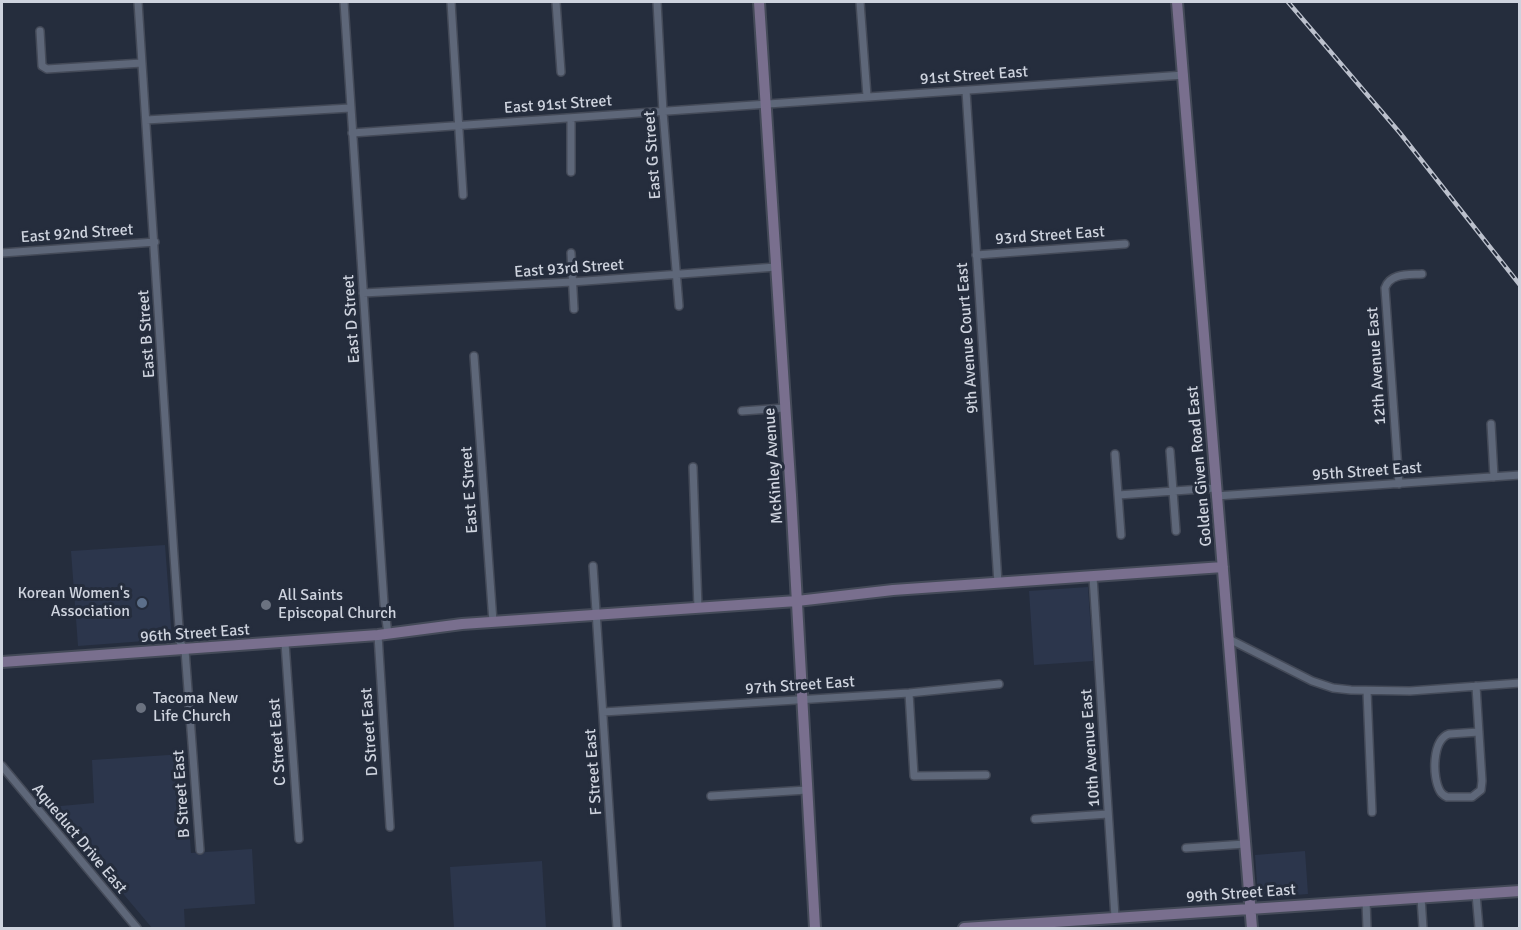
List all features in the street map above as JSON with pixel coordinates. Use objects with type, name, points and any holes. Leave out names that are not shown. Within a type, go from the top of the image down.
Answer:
[{"type":"street","name":"East B Street","points":[[138,2],[176,588],[180,642],[185,650],[186,664]]},
{"type":"street","name":"East D Street","points":[[344,2],[384,604],[383,635]]},
{"type":"street","points":[[451,2],[463,195]]},
{"type":"street","points":[[556,2],[561,72]]},
{"type":"street","name":"East G Street","points":[[657,2],[663,112],[679,306]]},
{"type":"street","name":"McKinley Avenue","points":[[759,2],[798,601],[815,928]]},
{"type":"street","points":[[860,2],[867,96]]},
{"type":"street","name":"Golden Given Road East","points":[[1178,2],[1252,928]]},
{"type":"street","points":[[40,31],[44,68],[47,69],[142,63]]},
{"type":"street","name":"91st Street East","points":[[766,104],[1184,75]]},
{"type":"street","name":"9th Avenue Court East","points":[[966,91],[998,583]]},
{"type":"street","name":"East 91st Street","points":[[352,133],[766,104]]},
{"type":"street","points":[[146,120],[350,108]]},
{"type":"street","points":[[571,118],[571,172]]},
{"type":"street","name":"East 92nd Street","points":[[2,253],[155,242]]},
{"type":"street","name":"93rd Street East","points":[[976,255],[1125,244]]},
{"type":"street","points":[[571,253],[574,309]]},
{"type":"street","name":"East 93rd Street","points":[[363,293],[572,282],[776,267]]},
{"type":"street","name":"12th Avenue East","points":[[1399,484],[1385,288],[1392,278],[1422,274]]},
{"type":"street","name":"East E Street","points":[[474,356],[493,622]]},
{"type":"street","points":[[742,411],[784,408]]},
{"type":"street","points":[[1491,424],[1494,477]]},
{"type":"street","points":[[1170,450],[1176,531]]},
{"type":"street","points":[[1114,454],[1121,535]]},
{"type":"street","points":[[693,467],[698,608]]},
{"type":"street","name":"95th Street East","points":[[1118,495],[1173,491],[1216,492],[1399,484],[1520,475]]},
{"type":"street","name":"F Street East","points":[[593,567],[617,928]]},
{"type":"street","points":[[1093,577],[1223,567]]},
{"type":"street","name":"96th Street East","points":[[2,662],[285,643],[383,635],[462,624],[798,601],[893,590],[1093,577]]},
{"type":"street","name":"10th Avenue East","points":[[1093,577],[1115,917]]},
{"type":"street","name":"D Street East","points":[[383,635],[390,827]]},
{"type":"street","points":[[1229,639],[1312,681],[1333,688],[1366,691],[1520,683]]},
{"type":"street","name":"C Street East","points":[[285,643],[299,839]]},
{"type":"street","name":"B Street East","points":[[186,664],[200,850]]},
{"type":"street","name":"97th Street East","points":[[603,712],[909,693],[999,684]]},
{"type":"street","points":[[1476,686],[1479,732],[1482,781],[1481,790],[1472,797],[1447,797],[1442,793],[1438,784],[1435,751],[1443,737],[1456,732],[1479,732]]},
{"type":"street","points":[[1366,691],[1372,812]]},
{"type":"street","points":[[909,693],[914,776],[986,775]]},
{"type":"street","name":"Aqueduct Drive East","points":[[2,766],[137,928]]},
{"type":"street","points":[[711,796],[807,790]]},
{"type":"street","points":[[1035,819],[1108,814]]},
{"type":"street","points":[[1186,848],[1245,844]]},
{"type":"street","name":"99th Street East","points":[[964,928],[1035,926],[1115,917],[1520,891]]},
{"type":"street","points":[[1476,894],[1479,928]]},
{"type":"street","points":[[1421,898],[1423,928]]},
{"type":"street","points":[[1366,901],[1368,928]]},
{"type":"shaded area","points":[[165,545],[172,639],[78,646],[71,551]]},
{"type":"shaded area","points":[[1088,587],[1093,661],[1034,665],[1029,591]]},
{"type":"shaded area","points":[[184,754],[191,853],[252,849],[255,904],[184,909],[185,928],[152,928],[50,807],[94,803],[92,760]]},
{"type":"shaded area","points":[[1305,851],[1308,894],[1258,898],[1255,855]]},
{"type":"shaded area","points":[[542,861],[546,928],[454,928],[450,867]]},
{"type":"railway","points":[[1288,2],[1400,133],[1520,285]]},
{"type":"place","name":"Korean Women's Association","points":[[142,603]]},
{"type":"place","name":"All Saints Episcopal Church","points":[[266,605]]},
{"type":"place","name":"Tacoma New Life Church","points":[[141,708]]}]
